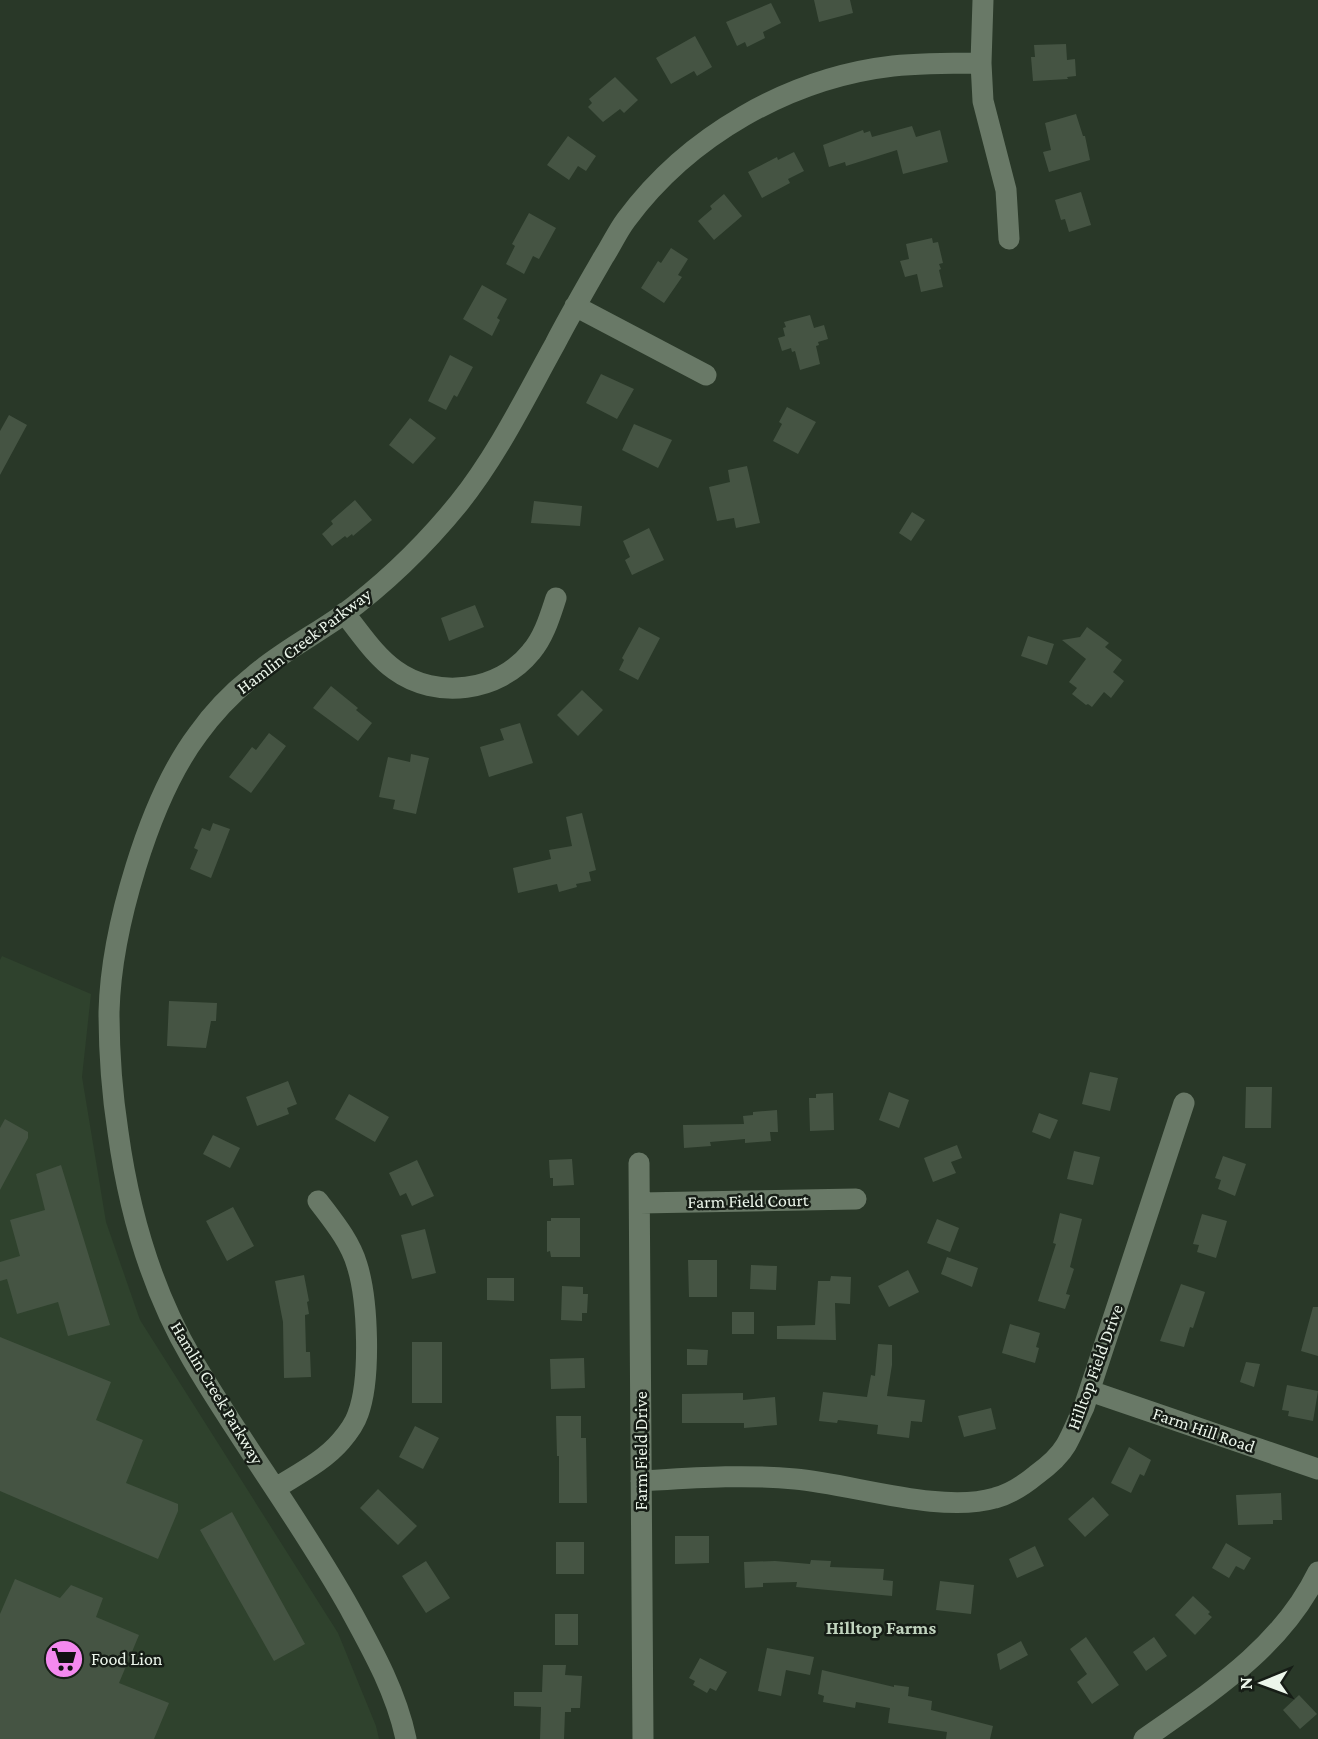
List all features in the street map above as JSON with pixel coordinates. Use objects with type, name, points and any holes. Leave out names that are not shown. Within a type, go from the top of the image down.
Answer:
[{"type":"street","points":[[983,0],[983,101],[1006,190],[1009,239]]},
{"type":"street","name":"Hamlin Creek Parkway","points":[[406,1739],[403,1723],[379,1663],[323,1560],[193,1360],[174,1324],[137,1229],[125,1174],[111,1066],[109,1009],[117,940],[134,874],[154,819],[179,765],[196,736],[224,703],[255,674],[344,613],[402,567],[437,530],[472,486],[505,438],[575,306],[625,221],[664,177],[698,146],[741,116],[798,90],[847,75],[893,66],[981,63]]},
{"type":"street","points":[[575,306],[706,375]]},
{"type":"street","points":[[344,613],[371,647],[395,670],[424,686],[454,690],[484,683],[511,671],[532,652],[547,626],[556,598]]},
{"type":"street","name":"Hilltop Field Drive","points":[[641,1481],[698,1478],[793,1479],[939,1502],[993,1499],[1027,1482],[1048,1466],[1066,1446],[1090,1391],[1184,1103]]},
{"type":"street","name":"Farm Field Drive","points":[[639,1163],[643,1739]]},
{"type":"street","name":"Farm Field Court","points":[[640,1203],[856,1199]]},
{"type":"street","points":[[276,1488],[319,1461],[340,1442],[358,1415],[365,1386],[364,1300],[357,1264],[341,1231],[318,1201]]},
{"type":"street","name":"Farm Hill Road","points":[[1090,1391],[1318,1469]]},
{"type":"street","points":[[1144,1739],[1227,1682],[1256,1656],[1287,1622],[1318,1572]]},
{"type":"shaded area","points":[[2,956],[91,994],[82,1077],[106,1222],[140,1320],[338,1633],[379,1739],[0,1739]]},
{"type":"building","points":[[814,0],[850,0],[853,13],[819,22]]},
{"type":"building","points":[[771,3],[781,23],[763,32],[765,38],[747,47],[745,42],[737,46],[726,22]]},
{"type":"building","points":[[695,36],[712,67],[697,76],[694,71],[671,84],[656,58]]},
{"type":"building","points":[[1066,44],[1067,60],[1075,59],[1076,76],[1033,81],[1031,57],[1035,57],[1034,45]]},
{"type":"building","points":[[615,77],[638,100],[624,113],[620,109],[603,122],[588,107],[592,103],[589,99]]},
{"type":"building","points":[[1076,114],[1085,136],[1090,160],[1049,172],[1043,152],[1051,150],[1045,123]]},
{"type":"building","points":[[912,126],[916,137],[940,130],[948,162],[903,174],[897,150],[846,166],[845,162],[829,167],[823,145],[863,130],[864,133],[870,131],[872,137]]},
{"type":"building","points":[[568,136],[596,156],[586,171],[578,166],[569,180],[547,165]]},
{"type":"building","points":[[794,152],[804,171],[788,179],[790,183],[762,198],[748,172],[777,157],[778,160]]},
{"type":"building","points":[[1081,192],[1091,225],[1069,232],[1065,219],[1061,220],[1055,200]]},
{"type":"building","points":[[724,194],[742,216],[714,240],[698,221]]},
{"type":"building","points":[[529,213],[556,228],[539,259],[533,256],[524,274],[506,264],[515,246],[512,244]]},
{"type":"building","points":[[932,238],[933,243],[938,242],[943,263],[939,264],[939,270],[943,287],[921,292],[917,274],[905,277],[900,261],[909,259],[906,244]]},
{"type":"building","points":[[671,248],[688,259],[678,275],[682,277],[664,303],[641,288],[658,261],[661,263]]},
{"type":"building","points":[[482,285],[507,299],[497,318],[500,320],[492,336],[463,319]]},
{"type":"building","points":[[810,315],[814,328],[824,325],[828,339],[818,342],[819,345],[816,346],[820,364],[800,370],[795,351],[792,352],[791,348],[782,351],[778,338],[785,336],[784,322]]},
{"type":"building","points":[[450,355],[473,367],[457,397],[454,395],[446,410],[428,401]]},
{"type":"building","points":[[601,374],[634,389],[617,419],[586,403]]},
{"type":"building","points":[[787,407],[816,422],[798,454],[773,441]]},
{"type":"building","points":[[9,415],[27,425],[0,475],[0,431]]},
{"type":"building","points":[[410,418],[436,438],[413,464],[389,445]]},
{"type":"building","points":[[634,424],[672,440],[658,468],[622,450]]},
{"type":"building","points":[[747,466],[760,523],[736,528],[734,518],[717,521],[709,487],[730,482],[728,470]]},
{"type":"building","points":[[355,500],[372,520],[353,536],[345,536],[332,546],[322,534],[333,524],[331,521]]},
{"type":"building","points":[[534,501],[582,506],[580,526],[531,523]]},
{"type":"building","points":[[912,512],[925,520],[911,541],[899,533]]},
{"type":"building","points":[[649,528],[664,560],[632,575],[625,560],[630,557],[623,541]]},
{"type":"building","points":[[475,605],[484,627],[449,641],[441,618]]},
{"type":"building","points":[[639,627],[660,638],[638,680],[619,670],[624,660],[622,658]]},
{"type":"building","points":[[1087,627],[1109,643],[1105,647],[1122,660],[1113,672],[1124,681],[1111,698],[1104,692],[1092,707],[1072,694],[1077,688],[1069,682],[1086,659],[1062,640],[1080,637]]},
{"type":"building","points":[[1028,636],[1054,644],[1047,665],[1021,656]]},
{"type":"building","points":[[331,686],[372,723],[358,741],[313,708]]},
{"type":"building","points":[[582,690],[603,710],[578,736],[557,715]]},
{"type":"building","points":[[520,723],[533,763],[489,777],[480,747],[504,740],[500,729]]},
{"type":"building","points":[[269,733],[286,746],[251,793],[229,777],[252,747],[256,750]]},
{"type":"building","points":[[411,754],[429,758],[416,814],[393,809],[395,800],[379,797],[388,757],[410,762]]},
{"type":"building","points":[[582,813],[596,870],[589,872],[591,881],[559,892],[557,884],[518,893],[513,868],[551,859],[549,850],[572,846],[566,817]]},
{"type":"building","points":[[213,823],[230,829],[211,878],[190,869],[198,850],[194,848],[202,828],[210,831]]},
{"type":"building","points":[[169,1001],[217,1003],[216,1021],[211,1021],[206,1048],[167,1046]]},
{"type":"building","points":[[1090,1072],[1118,1078],[1110,1111],[1082,1104]]},
{"type":"building","points":[[288,1081],[297,1104],[287,1108],[289,1114],[257,1126],[246,1097]]},
{"type":"building","points":[[1246,1087],[1272,1087],[1271,1128],[1245,1128]]},
{"type":"building","points":[[889,1092],[909,1100],[899,1128],[879,1120]]},
{"type":"building","points":[[833,1093],[834,1130],[810,1131],[809,1098],[816,1098],[816,1094]]},
{"type":"building","points":[[349,1094],[389,1117],[375,1142],[335,1119]]},
{"type":"building","points":[[777,1110],[778,1132],[770,1132],[771,1141],[745,1143],[745,1139],[710,1142],[711,1146],[684,1148],[683,1125],[744,1124],[743,1116],[753,1115],[753,1112]]},
{"type":"building","points":[[1039,1113],[1058,1120],[1050,1139],[1032,1132]]},
{"type":"building","points":[[5,1119],[28,1132],[28,1138],[0,1190],[0,1128]]},
{"type":"building","points":[[213,1135],[240,1148],[230,1168],[203,1154]]},
{"type":"building","points":[[957,1145],[962,1158],[951,1162],[956,1173],[933,1182],[924,1158]]},
{"type":"building","points":[[1074,1151],[1100,1157],[1093,1185],[1067,1179]]},
{"type":"building","points":[[1223,1156],[1246,1164],[1235,1196],[1218,1189],[1221,1180],[1215,1178]]},
{"type":"building","points":[[572,1159],[574,1185],[553,1186],[549,1160]]},
{"type":"building","points":[[417,1160],[434,1196],[412,1206],[406,1193],[400,1196],[389,1173]]},
{"type":"building","points":[[61,1165],[110,1325],[68,1336],[58,1302],[17,1314],[7,1279],[0,1281],[0,1262],[20,1256],[10,1220],[45,1210],[36,1174]]},
{"type":"building","points":[[233,1207],[254,1246],[227,1261],[206,1221]]},
{"type":"building","points":[[1060,1213],[1082,1219],[1070,1267],[1074,1269],[1066,1294],[1070,1295],[1065,1309],[1038,1301],[1056,1244],[1053,1243]]},
{"type":"building","points":[[1202,1214],[1227,1221],[1216,1258],[1197,1252],[1199,1245],[1193,1244]]},
{"type":"building","points":[[551,1218],[580,1218],[580,1257],[551,1257],[550,1251],[547,1252],[547,1221],[551,1221]]},
{"type":"building","points":[[937,1219],[959,1228],[950,1252],[927,1243]]},
{"type":"building","points":[[425,1229],[436,1273],[412,1279],[401,1235]]},
{"type":"building","points":[[947,1257],[978,1268],[972,1287],[941,1274]]},
{"type":"building","points":[[688,1260],[717,1260],[717,1297],[689,1297]]},
{"type":"building","points":[[751,1265],[777,1266],[776,1290],[750,1289]]},
{"type":"building","points":[[908,1270],[919,1292],[889,1307],[878,1286]]},
{"type":"building","points":[[304,1275],[309,1301],[309,1314],[305,1315],[306,1352],[310,1352],[311,1377],[284,1378],[283,1322],[275,1281]]},
{"type":"building","points":[[831,1276],[851,1277],[850,1304],[835,1303],[836,1340],[777,1339],[777,1326],[815,1325],[818,1281],[830,1281]]},
{"type":"building","points":[[487,1278],[514,1278],[514,1301],[487,1300]]},
{"type":"building","points":[[1181,1284],[1205,1292],[1184,1347],[1160,1341]]},
{"type":"building","points":[[562,1286],[583,1287],[583,1294],[588,1294],[587,1313],[582,1313],[582,1321],[561,1320]]},
{"type":"building","points":[[1313,1307],[1318,1307],[1318,1356],[1301,1351]]},
{"type":"building","points":[[732,1312],[754,1312],[754,1334],[732,1334]]},
{"type":"building","points":[[1010,1324],[1040,1333],[1035,1363],[1002,1353]]},
{"type":"building","points":[[0,1337],[111,1382],[96,1420],[143,1440],[126,1483],[178,1504],[178,1511],[158,1559],[0,1491]]},
{"type":"building","points":[[412,1342],[442,1342],[442,1403],[412,1403]]},
{"type":"building","points":[[878,1344],[892,1345],[887,1396],[925,1400],[922,1422],[911,1421],[909,1438],[877,1434],[878,1425],[838,1420],[837,1423],[819,1421],[823,1392],[867,1397],[871,1375],[875,1376]]},
{"type":"building","points":[[687,1349],[708,1350],[707,1365],[687,1365]]},
{"type":"building","points":[[584,1358],[585,1388],[551,1389],[550,1359]]},
{"type":"building","points":[[1246,1362],[1260,1364],[1254,1387],[1240,1382]]},
{"type":"building","points":[[1287,1385],[1318,1391],[1313,1421],[1288,1416],[1289,1411],[1282,1410]]},
{"type":"building","points":[[743,1393],[743,1400],[775,1397],[777,1425],[744,1428],[744,1423],[682,1423],[682,1394]]},
{"type":"building","points":[[991,1408],[996,1429],[964,1437],[958,1416]]},
{"type":"building","points":[[556,1416],[581,1416],[581,1438],[586,1438],[587,1503],[559,1503]]},
{"type":"building","points":[[415,1426],[439,1438],[423,1469],[399,1457]]},
{"type":"building","points":[[1129,1447],[1151,1460],[1144,1476],[1140,1474],[1131,1493],[1111,1483]]},
{"type":"building","points":[[378,1489],[417,1526],[398,1545],[360,1508]]},
{"type":"building","points":[[1281,1493],[1282,1520],[1273,1520],[1273,1524],[1238,1525],[1236,1495]]},
{"type":"building","points":[[1093,1497],[1109,1515],[1085,1537],[1068,1519]]},
{"type":"building","points":[[232,1512],[305,1644],[274,1661],[200,1530]]},
{"type":"building","points":[[675,1536],[709,1536],[709,1563],[675,1564]]},
{"type":"building","points":[[556,1542],[584,1542],[584,1574],[556,1574]]},
{"type":"building","points":[[1226,1543],[1251,1558],[1244,1570],[1236,1566],[1229,1578],[1212,1568]]},
{"type":"building","points":[[1035,1546],[1044,1566],[1017,1578],[1009,1559]]},
{"type":"building","points":[[811,1560],[831,1561],[830,1567],[884,1569],[883,1580],[893,1581],[892,1596],[796,1587],[797,1582],[763,1583],[763,1587],[745,1588],[744,1562],[810,1564]]},
{"type":"building","points":[[426,1561],[450,1598],[426,1613],[402,1576]]},
{"type":"building","name":"Food Lion","points":[[15,1579],[60,1598],[71,1585],[103,1598],[96,1617],[139,1635],[119,1683],[169,1703],[154,1739],[0,1739],[0,1614]]},
{"type":"building","points":[[940,1581],[974,1585],[971,1614],[936,1610]]},
{"type":"building","points":[[1193,1596],[1212,1617],[1195,1635],[1175,1615]]},
{"type":"building","points":[[555,1614],[578,1614],[578,1645],[555,1645]]},
{"type":"building","points":[[1086,1637],[1119,1685],[1092,1704],[1077,1682],[1087,1674],[1070,1649]]},
{"type":"building","points":[[1154,1637],[1167,1656],[1146,1671],[1133,1652]]},
{"type":"building","points":[[1021,1641],[1028,1655],[1000,1670],[997,1654]]},
{"type":"building","points":[[767,1648],[814,1657],[810,1675],[786,1670],[781,1696],[758,1691]]},
{"type":"building","points":[[700,1658],[727,1672],[716,1691],[710,1688],[707,1693],[693,1685],[695,1681],[689,1678]]},
{"type":"building","points":[[543,1665],[566,1665],[565,1675],[582,1676],[580,1708],[571,1708],[571,1712],[565,1712],[564,1739],[540,1739],[541,1707],[514,1706],[514,1692],[542,1692]]},
{"type":"building","points":[[822,1670],[894,1687],[909,1687],[908,1696],[932,1701],[931,1710],[993,1726],[990,1739],[946,1739],[947,1732],[888,1723],[890,1708],[856,1702],[855,1708],[823,1702],[824,1696],[818,1694]]},
{"type":"building","points":[[1299,1695],[1317,1714],[1300,1729],[1283,1710]]},
{"type":"place","name":"Food Lion","points":[[64,1659]]},
{"type":"district","name":"Hilltop Farms","points":[[881,1627]]}]
